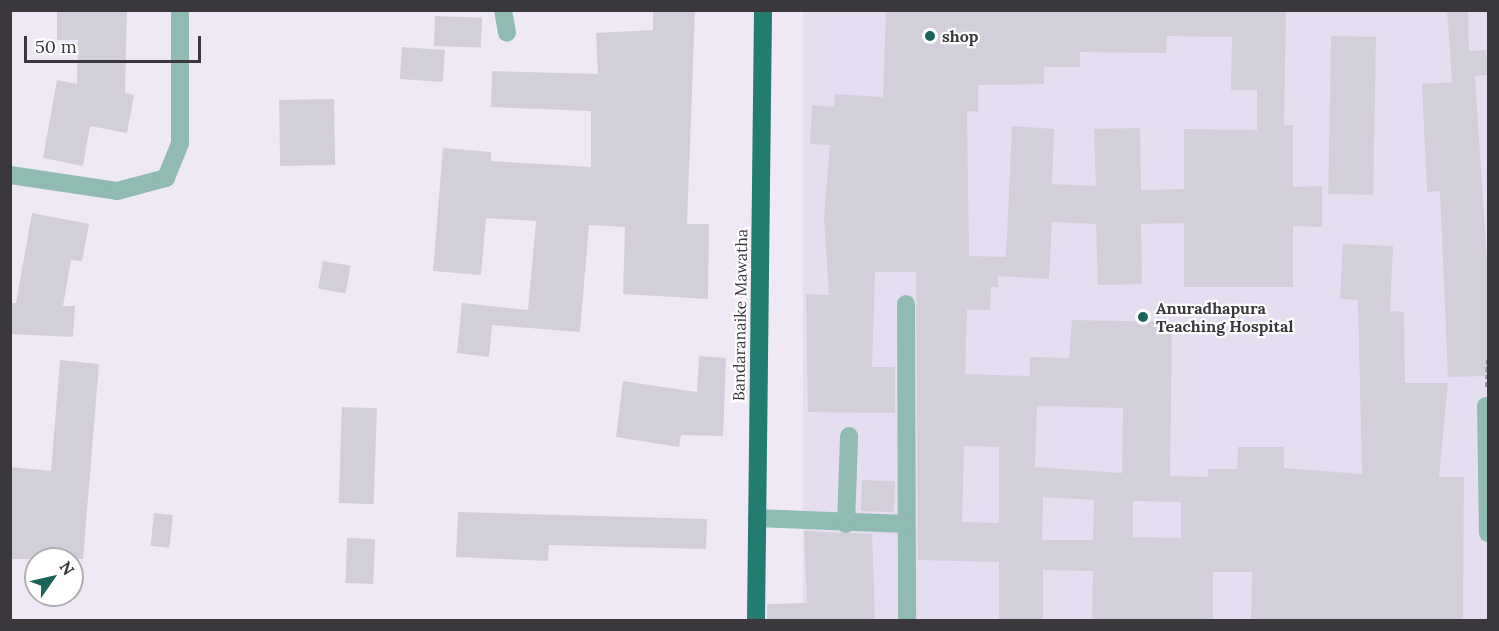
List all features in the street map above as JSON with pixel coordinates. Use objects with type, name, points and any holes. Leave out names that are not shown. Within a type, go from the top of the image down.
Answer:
[{"type":"highway","name":"Bandaranaike Mawatha","points":[[756,621],[763,10]]},
{"type":"street","points":[[10,175],[117,191],[166,178],[180,143],[180,10]]},
{"type":"street","points":[[503,10],[507,33]]},
{"type":"street","points":[[906,304],[907,621]]},
{"type":"street","points":[[1486,406],[1488,534]]},
{"type":"street","points":[[846,524],[849,436]]},
{"type":"street","points":[[757,518],[846,524],[906,524]]},
{"type":"path","points":[[1486,406],[1488,358]]},
{"type":"shaded area","name":"Anuradhapura Teaching Hospital","points":[[803,11],[1488,11],[1488,620],[803,620]]},
{"type":"building","points":[[57,10],[127,10],[125,93],[134,95],[127,133],[90,126],[83,166],[43,158],[57,80],[77,84],[78,40],[57,40]]},
{"type":"building","points":[[653,10],[695,10],[687,224],[709,224],[708,299],[623,294],[625,227],[589,225],[580,332],[492,325],[489,357],[457,353],[462,303],[528,310],[536,221],[486,218],[481,275],[433,271],[443,148],[491,152],[491,161],[591,167],[591,111],[491,107],[492,71],[598,74],[596,33],[653,30]]},
{"type":"building","points":[[886,10],[1286,10],[1284,125],[1293,125],[1293,187],[1322,186],[1322,227],[1293,226],[1293,287],[1184,287],[1184,223],[1141,224],[1142,284],[1098,285],[1096,224],[1052,222],[1049,279],[998,276],[998,287],[991,287],[990,310],[967,310],[965,374],[1030,376],[1030,357],[1069,358],[1072,320],[1172,322],[1170,476],[1208,477],[1208,469],[1237,469],[1238,447],[1284,447],[1284,468],[1362,474],[1358,300],[1340,299],[1343,244],[1393,246],[1390,311],[1404,312],[1405,383],[1448,383],[1439,477],[1464,477],[1463,621],[1251,621],[1252,572],[1213,572],[1213,621],[1092,621],[1093,571],[1043,570],[1043,621],[999,621],[999,562],[918,560],[916,272],[875,272],[872,367],[895,367],[895,413],[808,412],[806,294],[829,295],[824,217],[830,145],[810,144],[812,105],[834,107],[835,94],[883,97]],"holes":[[[1167,36],[1232,37],[1231,90],[1257,90],[1257,130],[1184,129],[1184,189],[1141,190],[1140,128],[1094,129],[1096,186],[1052,184],[1054,129],[1012,126],[1006,257],[969,256],[967,111],[978,112],[978,85],[1044,84],[1044,67],[1080,67],[1080,52],[1166,53]],[[1037,406],[1123,408],[1122,473],[1035,467]],[[964,446],[999,447],[999,523],[962,522]],[[1043,497],[1094,500],[1093,540],[1042,540]],[[1133,501],[1181,502],[1181,538],[1133,537]]]},
{"type":"building","points":[[1447,10],[1468,10],[1469,51],[1486,50],[1488,75],[1475,76],[1488,277],[1487,376],[1448,377],[1440,191],[1427,192],[1422,84],[1452,82]]},
{"type":"building","points":[[435,16],[482,18],[481,48],[434,46]]},
{"type":"building","points":[[1331,36],[1376,37],[1373,195],[1328,194]]},
{"type":"building","points":[[402,47],[445,50],[443,82],[400,79]]},
{"type":"building","points":[[334,99],[335,165],[280,166],[279,100]]},
{"type":"building","points":[[32,213],[89,224],[82,261],[71,260],[63,306],[75,306],[73,337],[10,334],[10,303],[16,303]]},
{"type":"building","points":[[323,261],[351,266],[346,293],[318,289]]},
{"type":"building","points":[[699,356],[726,358],[723,436],[681,435],[679,447],[616,437],[623,381],[697,392]]},
{"type":"building","points":[[60,360],[99,364],[84,547],[24,547],[24,559],[10,559],[10,467],[51,471]]},
{"type":"building","points":[[342,407],[377,408],[374,504],[339,503]]},
{"type":"building","points":[[862,480],[895,481],[894,512],[861,511]]},
{"type":"building","points":[[458,512],[707,519],[706,549],[549,545],[548,561],[456,557]]},
{"type":"building","points":[[154,513],[173,515],[169,548],[151,546]]},
{"type":"building","points":[[804,531],[872,534],[875,621],[767,621],[767,604],[807,603]]},
{"type":"building","points":[[347,538],[375,539],[373,584],[345,583]]},
{"type":"place","name":"shop","points":[[930,36]]},
{"type":"place","name":"Anuradhapura Teaching Hospital","points":[[1143,317]]}]
